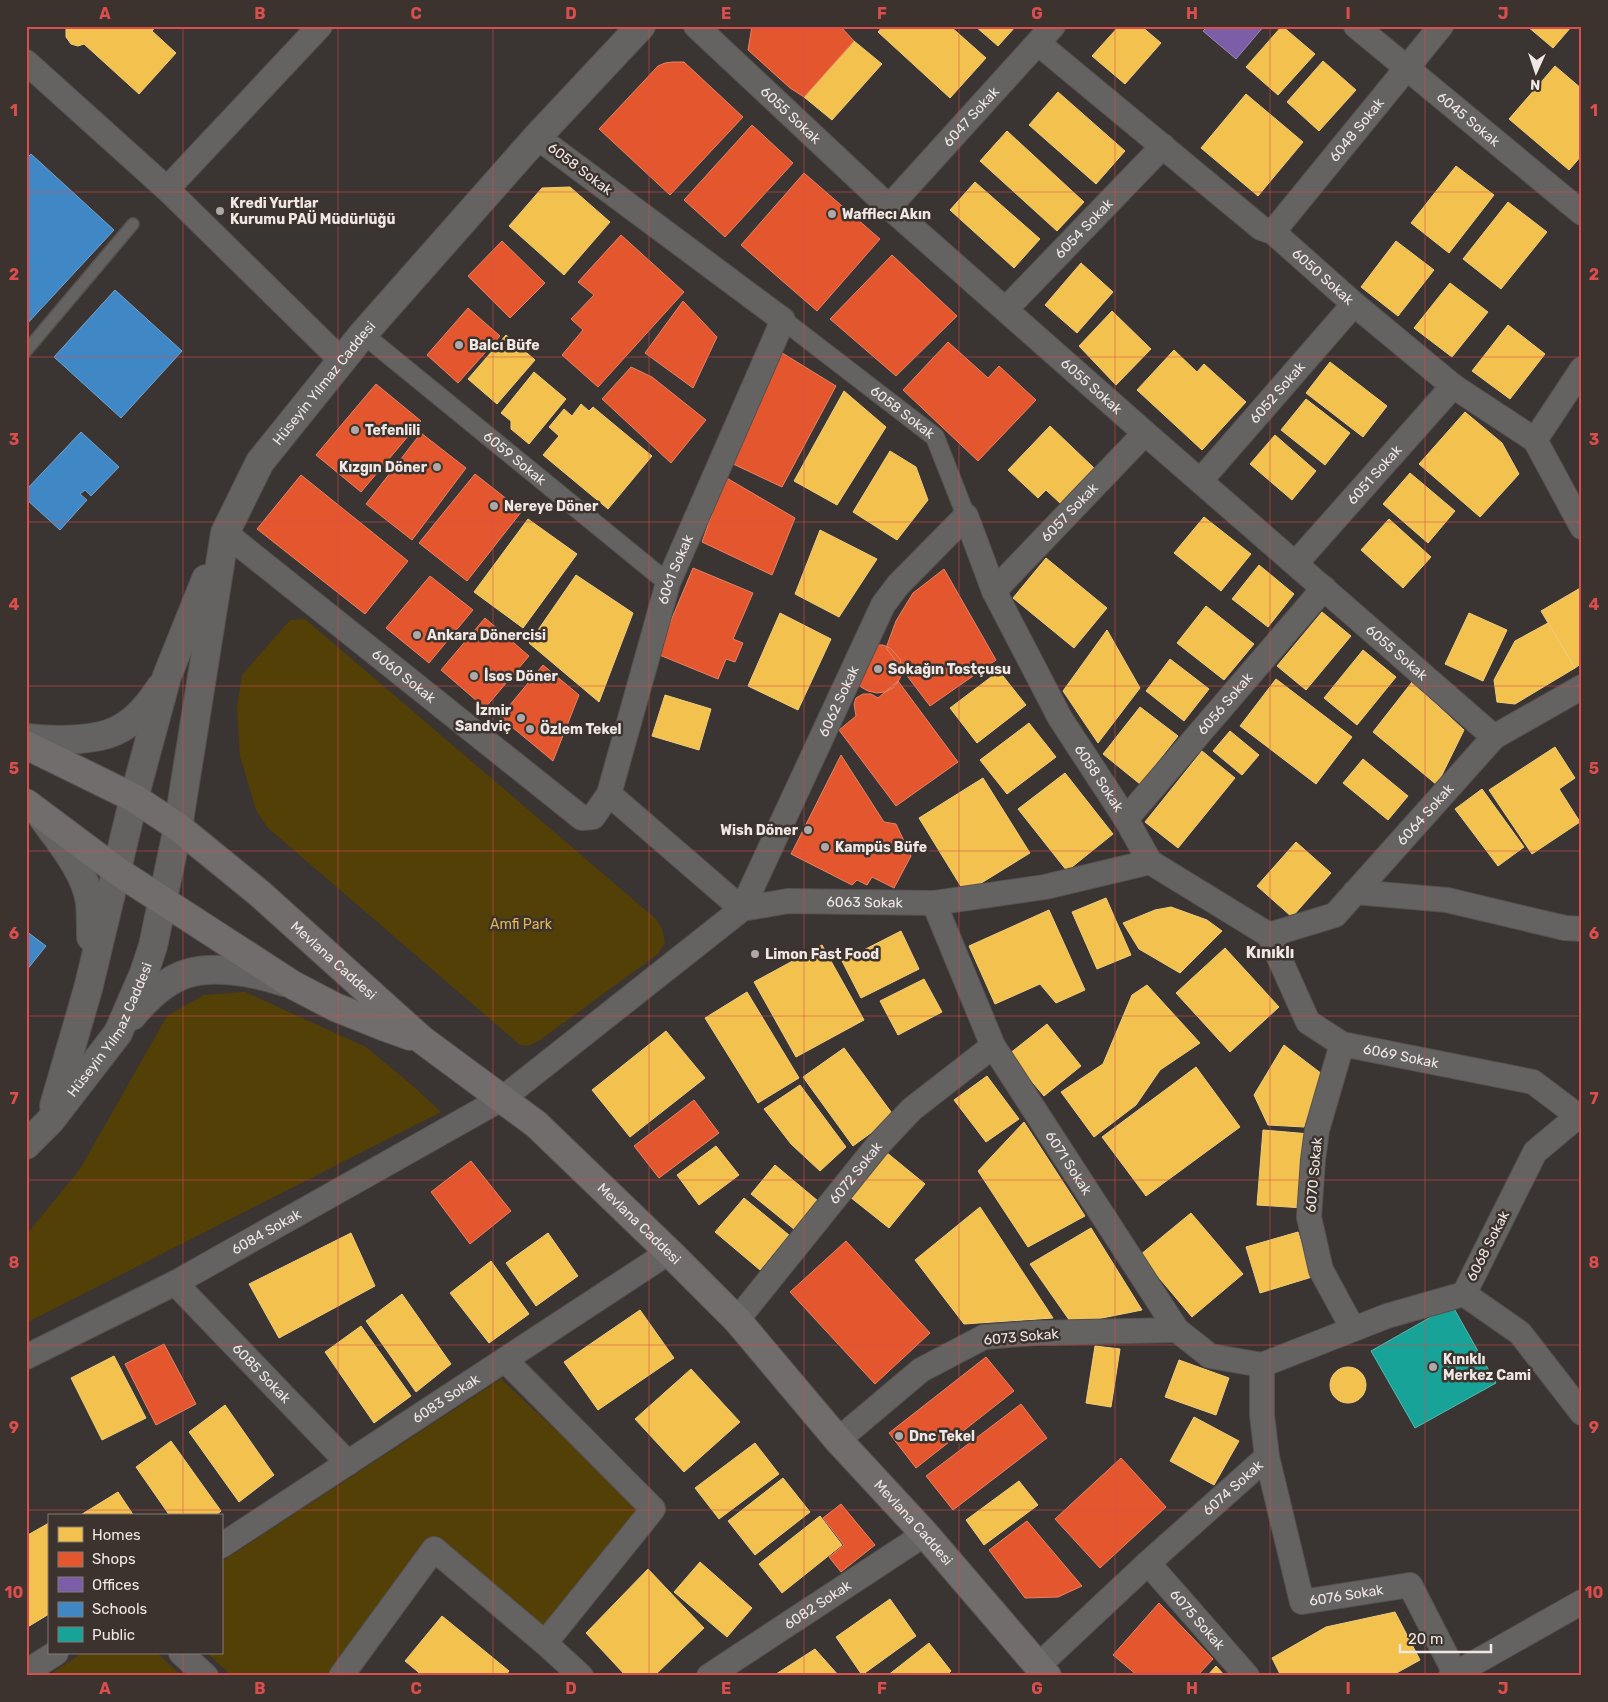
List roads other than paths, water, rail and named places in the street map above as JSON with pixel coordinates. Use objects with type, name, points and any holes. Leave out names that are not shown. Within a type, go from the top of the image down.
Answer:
[{"type":"main road","name":"Mevlana Caddesi","points":[[26,745],[134,798],[178,827],[259,893],[421,1039],[536,1124],[737,1320],[838,1440],[925,1534],[1043,1671]]},
{"type":"main road","points":[[34,809],[117,871],[293,985],[335,1007],[421,1039]]},
{"type":"street","points":[[167,189],[320,26]]},
{"type":"street","name":"Hüseyin Yılmaz Caddesi","points":[[26,1145],[50,1121],[118,1033],[144,974],[153,946],[178,827],[225,533],[260,462],[363,334],[537,137],[641,26]]},
{"type":"street","name":"6055 Sokak","points":[[696,26],[889,207],[1494,737]]},
{"type":"street","name":"6045 Sokak","points":[[1356,26],[1407,69],[1579,203]]},
{"type":"street","name":"6048 Sokak","points":[[1272,232],[1441,26]]},
{"type":"street","name":"6047 Sokak","points":[[889,207],[1046,35]]},
{"type":"street","name":"6050 Sokak","points":[[1046,35],[1163,146],[1262,228],[1272,232],[1354,304],[1453,386],[1535,440],[1582,527]]},
{"type":"street","points":[[26,62],[167,189],[342,361]]},
{"type":"street","name":"6058 Sokak","points":[[537,137],[783,320],[935,437],[994,591],[1060,718],[1126,819],[1150,862]]},
{"type":"street","name":"6054 Sokak","points":[[1006,309],[1163,146]]},
{"type":"street","name":"6052 Sokak","points":[[1201,480],[1354,304]]},
{"type":"street","name":"6061 Sokak","points":[[582,818],[593,817],[609,794],[668,583],[783,320]]},
{"type":"street","name":"6059 Sokak","points":[[363,334],[668,583]]},
{"type":"street","points":[[1535,440],[1582,369]]},
{"type":"street","name":"6051 Sokak","points":[[1296,563],[1453,386]]},
{"type":"street","name":"6057 Sokak","points":[[994,591],[1145,433]]},
{"type":"street","name":"6062 Sokak","points":[[742,908],[883,605],[898,585],[966,516]]},
{"type":"street","points":[[50,1121],[88,989],[134,798],[167,676],[225,533]]},
{"type":"street","name":"6060 Sokak","points":[[225,533],[582,818]]},
{"type":"street","name":"6056 Sokak","points":[[1126,819],[1324,588]]},
{"type":"street","points":[[26,738],[42,740],[87,738],[109,734],[128,723],[142,711],[156,694],[167,676]]},
{"type":"street","name":"6064 Sokak","points":[[1269,935],[1335,916],[1494,737],[1582,687]]},
{"type":"street","points":[[609,794],[742,908]]},
{"type":"street","points":[[34,809],[75,864],[84,882],[90,901],[88,989]]},
{"type":"street","points":[[1150,862],[1269,935]]},
{"type":"street","name":"6063 Sokak","points":[[503,1098],[742,908],[788,901],[934,903],[1044,887],[1150,862]]},
{"type":"street","points":[[1356,892],[1447,900],[1565,928],[1582,929]]},
{"type":"street","name":"6071 Sokak","points":[[934,903],[993,1046],[1176,1330],[1210,1356],[1262,1365]]},
{"type":"street","name":"6069 Sokak","points":[[1269,935],[1308,1022],[1342,1044],[1533,1082],[1580,1117]]},
{"type":"street","points":[[118,1033],[154,994],[170,981],[191,972],[216,970],[242,972],[264,975],[293,985]]},
{"type":"street","name":"6070 Sokak","points":[[1342,1044],[1317,1130],[1309,1217],[1321,1270],[1353,1329]]},
{"type":"street","name":"6072 Sokak","points":[[737,1320],[877,1146],[912,1109],[993,1046]]},
{"type":"street","name":"6084 Sokak","points":[[26,1357],[175,1283],[503,1098]]},
{"type":"street","name":"6068 Sokak","points":[[1580,1117],[1535,1152],[1464,1294],[1520,1333],[1582,1413]]},
{"type":"street","name":"6083 Sokak","points":[[222,1545],[669,1252]]},
{"type":"street","name":"6085 Sokak","points":[[175,1283],[348,1463]]},
{"type":"street","points":[[1262,1365],[1387,1316],[1464,1294]]},
{"type":"street","name":"6073 Sokak","points":[[838,1440],[921,1370],[984,1337],[1176,1330]]},
{"type":"street","points":[[504,1360],[653,1509],[545,1643]]},
{"type":"street","name":"6074 Sokak","points":[[1043,1671],[1148,1563],[1267,1457],[1262,1415],[1262,1365]]},
{"type":"street","name":"6076 Sokak","points":[[1267,1457],[1302,1602],[1410,1585],[1453,1675]]},
{"type":"street","name":"6082 Sokak","points":[[709,1676],[925,1534]]},
{"type":"street","points":[[341,1676],[434,1549],[581,1676]]},
{"type":"street","name":"6075 Sokak","points":[[1148,1563],[1247,1676]]},
{"type":"street","points":[[1453,1675],[1582,1602]]},
{"type":"street","points":[[26,1672],[54,1654]]},
{"type":"street","points":[[182,1654],[206,1676]]},
{"type":"lane","points":[[26,350],[133,224]]},
{"type":"place","name":"Kredi Yurtlar Kurumu PAÜ Müdürlüğü","points":[[220,211]]},
{"type":"place","name":"Wafflecı Akın","points":[[832,214]]},
{"type":"place","name":"Balcı Büfe","points":[[459,345]]},
{"type":"place","name":"Tefenlili","points":[[355,430]]},
{"type":"place","name":"Kızgın Döner","points":[[437,467]]},
{"type":"place","name":"Nereye Döner","points":[[494,506]]},
{"type":"place","name":"Ankara Dönercisi","points":[[417,635]]},
{"type":"place","name":"Sokağın Tostçusu","points":[[878,669]]},
{"type":"place","name":"İsos Döner","points":[[474,676]]},
{"type":"place","name":"İzmir Sandviç","points":[[521,718]]},
{"type":"place","name":"Özlem Tekel","points":[[530,729]]},
{"type":"place","name":"Wish Döner","points":[[808,830]]},
{"type":"place","name":"Kampüs Büfe","points":[[825,847]]},
{"type":"place","name":"Limon Fast Food","points":[[755,954]]},
{"type":"place","name":"Kınıklı Merkez Cami","points":[[1433,1367]]},
{"type":"place","name":"Dnc Tekel","points":[[899,1436]]},
{"type":"district","name":"Kınıklı","points":[[1270,952]]},
{"type":"park label","name":"Amfi Park","points":[[521,924]]}]
